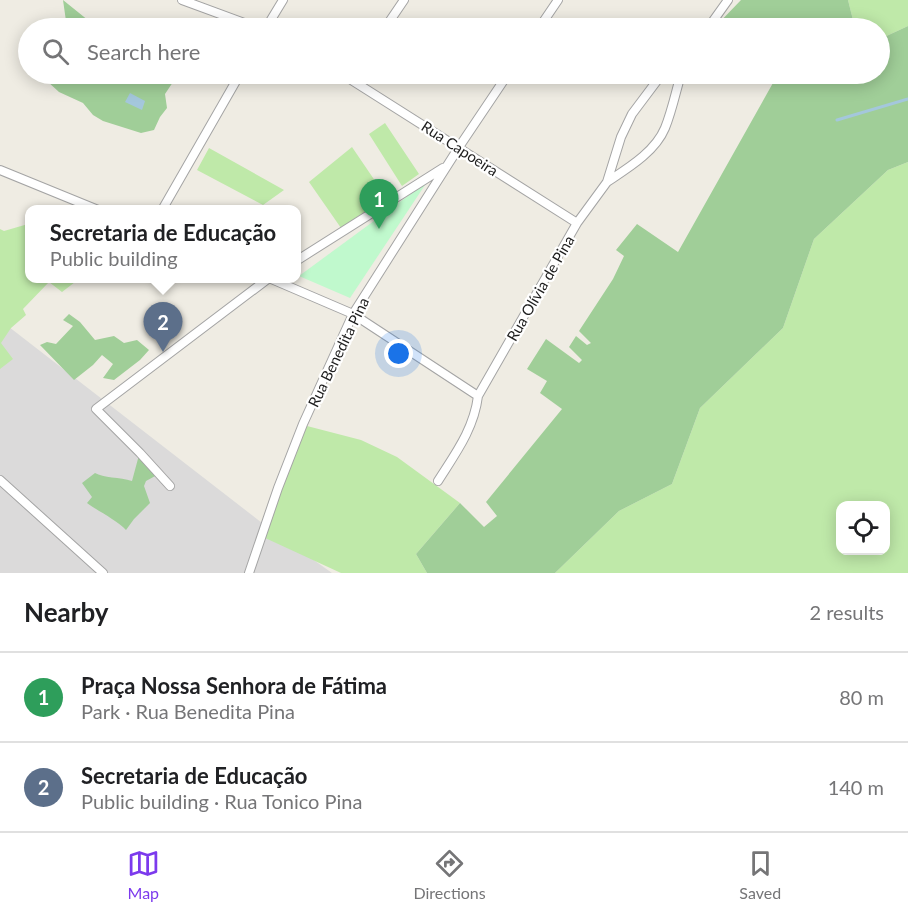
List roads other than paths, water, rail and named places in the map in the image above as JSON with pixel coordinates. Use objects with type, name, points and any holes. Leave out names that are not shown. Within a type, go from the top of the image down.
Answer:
[{"type":"street","points":[[182,0],[231,18]]},
{"type":"street","points":[[272,18],[283,0]]},
{"type":"street","points":[[392,18],[404,0]]},
{"type":"street","points":[[546,18],[558,0]]},
{"type":"street","points":[[715,18],[728,0]]},
{"type":"street","points":[[165,205],[234,84]]},
{"type":"street","name":"Rua Capoeira","points":[[366,84],[577,223]]},
{"type":"street","name":"Rua Benedita Pina","points":[[249,573],[303,424],[353,314],[446,166],[501,84]]},
{"type":"street","name":"Rua Olívia de Pina","points":[[607,182],[621,137],[632,114],[654,84]]},
{"type":"street","name":"Rua Olívia de Pina","points":[[438,481],[469,431],[476,413],[478,396],[577,223],[607,182],[647,153],[658,140],[665,129],[678,84]]},
{"type":"street","points":[[301,258],[446,166]]},
{"type":"street","points":[[0,170],[86,205]]},
{"type":"street","points":[[170,486],[96,409],[264,283]]},
{"type":"street","points":[[279,283],[353,314],[478,396]]},
{"type":"street","points":[[0,480],[103,573]]},
{"type":"water","points":[[130,93],[145,101],[142,110],[125,102]]},
{"type":"waterway","points":[[837,120],[908,99]]},
{"type":"place","name":"Praça Nossa Senhora de Fátima","points":[[379,229]]},
{"type":"place","name":"Secretaria de Educação","points":[[163,352]]}]
